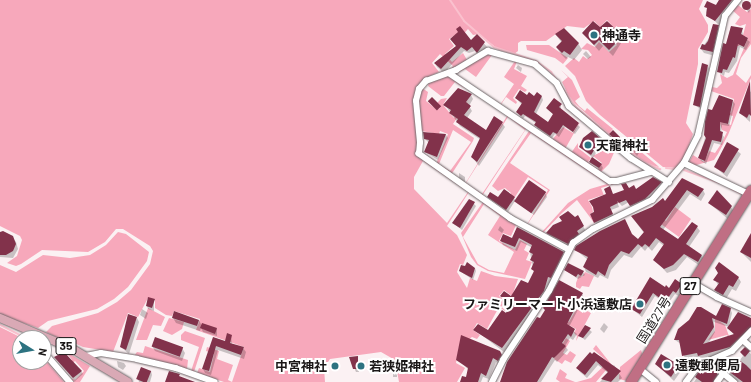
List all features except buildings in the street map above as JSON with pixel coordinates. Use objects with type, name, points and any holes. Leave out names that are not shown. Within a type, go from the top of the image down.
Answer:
[{"type":"highway","name":"国道27号","points":[[631,382],[693,282],[749,198]]},
{"type":"main road","name":"35","points":[[0,318],[29,330]]},
{"type":"main road","name":"35","points":[[52,340],[86,356],[128,382]]},
{"type":"street","points":[[492,382],[503,360],[549,292],[575,240],[593,229],[652,200],[684,163],[698,135],[725,16],[738,0]]},
{"type":"street","points":[[569,250],[511,219],[419,154],[420,143],[416,110],[417,93],[430,78],[449,73],[488,51],[535,64],[557,83],[569,106],[651,172],[669,182]]},
{"type":"street","points":[[449,73],[610,181],[617,181],[651,172]]},
{"type":"street","points":[[684,163],[749,198]]},
{"type":"street","points":[[693,282],[717,297],[751,312]]},
{"type":"street","points":[[686,382],[698,366],[732,351],[751,331]]},
{"type":"street","points":[[743,340],[751,347]]},
{"type":"street","points":[[86,356],[93,353],[101,353],[137,359],[176,368],[215,382]]},
{"type":"street","points":[[52,361],[70,382]]},
{"type":"street","points":[[709,361],[734,382]]},
{"type":"street","points":[[639,368],[656,382]]},
{"type":"street","points":[[717,382],[723,374]]},
{"type":"shaded area","points":[[0,0],[703,0],[699,9],[708,25],[708,32],[698,49],[698,64],[686,123],[693,134],[686,154],[677,168],[663,167],[600,115],[586,101],[575,76],[565,66],[574,58],[579,62],[583,56],[587,59],[592,55],[588,50],[581,49],[587,43],[595,47],[599,42],[609,52],[617,45],[614,41],[620,34],[607,20],[600,27],[594,21],[584,28],[567,26],[546,41],[521,41],[518,43],[518,51],[514,54],[499,50],[479,34],[473,35],[468,29],[459,39],[455,35],[449,39],[454,46],[445,54],[452,62],[463,53],[467,60],[451,69],[453,66],[440,54],[432,63],[439,72],[430,76],[421,85],[414,102],[419,144],[417,156],[469,192],[447,226],[457,235],[467,255],[463,265],[460,264],[457,272],[467,288],[470,278],[477,281],[481,271],[495,276],[518,279],[512,296],[504,290],[499,296],[510,305],[505,311],[499,307],[487,329],[477,323],[473,330],[480,335],[477,339],[472,337],[459,347],[456,363],[465,368],[457,382],[399,382],[395,360],[381,352],[330,359],[324,368],[325,382],[232,382],[244,347],[196,330],[200,319],[174,311],[172,316],[166,315],[155,308],[155,300],[148,298],[138,317],[128,313],[113,352],[83,347],[72,342],[70,344],[52,335],[52,330],[48,330],[52,326],[98,313],[117,302],[131,290],[150,264],[153,251],[150,246],[123,229],[116,229],[105,242],[88,252],[42,250],[16,266],[7,263],[17,256],[22,240],[20,236],[0,226]],"holes":[[[423,161],[468,192],[447,223],[414,189],[414,177]]]},
{"type":"shaded area","points":[[738,5],[747,12],[751,9],[751,44],[741,58],[736,74],[746,83],[751,75],[751,78],[728,135],[718,154],[714,160],[693,166],[689,162],[693,155],[704,162],[709,151],[715,153],[721,144],[727,132],[722,130],[719,120],[726,117],[724,123],[731,125],[733,116],[721,113],[722,111],[731,113],[734,99],[711,91],[712,87],[717,88],[722,83],[720,74],[727,78],[733,75],[748,38],[745,36],[739,46],[737,46],[739,34],[743,35],[746,24],[740,26],[735,24],[740,17],[732,10]]},
{"type":"shaded area","points":[[526,45],[549,45],[568,58],[563,64],[555,58],[527,50]]},
{"type":"shaded area","points":[[491,53],[517,61],[514,69],[527,76],[521,86],[527,90],[525,92],[519,89],[513,98],[517,102],[516,104],[506,97],[500,106],[453,73]],"holes":[[[492,55],[515,61],[504,77],[514,84],[500,105],[455,74],[465,69],[476,77]]]},
{"type":"shaded area","points":[[561,70],[572,80],[580,97],[575,101],[585,111],[587,108],[613,129],[609,134],[570,99],[562,82],[568,77]]},
{"type":"shaded area","points":[[448,75],[465,89],[455,82],[444,96],[441,96],[428,86],[429,82]]},
{"type":"shaded area","points":[[422,88],[428,92],[426,101],[437,110],[440,108],[436,104],[441,99],[447,98],[443,105],[454,118],[469,100],[453,124],[474,138],[451,175],[436,164],[448,134],[440,131],[439,134],[421,131],[418,101]],"holes":[[[453,130],[471,142],[450,171],[439,164]]]},
{"type":"shaded area","points":[[507,116],[526,129],[482,196],[465,184]],"holes":[[[508,117],[525,130],[482,194],[466,183]]]},
{"type":"shaded area","points":[[582,119],[565,149],[571,153],[578,143],[578,148],[591,158],[588,162],[598,169],[602,163],[593,156],[606,149],[611,150],[614,146],[616,148],[609,164],[600,173],[551,141],[563,127],[573,133]]},
{"type":"shaded area","points":[[529,131],[614,184],[601,188],[607,203],[603,195],[588,200],[593,212],[590,214],[595,224],[577,200],[541,235],[526,226],[548,190],[528,177],[511,203],[507,200],[511,193],[505,188],[498,191],[492,186]],"holes":[[[531,133],[607,184],[590,189],[568,203],[541,233],[527,225],[550,190],[510,163]]]},
{"type":"shaded area","points":[[634,146],[659,167],[649,165],[632,153],[630,151]]},
{"type":"shaded area","points":[[483,202],[516,225],[511,236],[503,233],[499,241],[515,250],[520,240],[527,244],[524,250],[529,253],[526,260],[532,262],[525,279],[488,271],[477,265],[471,257],[461,233]],"holes":[[[484,204],[500,216],[488,235],[514,252],[504,273],[489,270],[478,264],[463,237]]]},
{"type":"shaded area","points":[[675,207],[691,219],[679,237],[661,224],[660,217],[666,221]]},
{"type":"shaded area","points":[[118,232],[126,234],[149,252],[147,261],[128,287],[114,299],[97,309],[48,321],[38,328],[0,315],[0,265],[16,272],[43,255],[70,258],[90,255],[106,245]]},
{"type":"shaded area","points":[[585,272],[594,276],[589,287],[582,286],[580,289],[576,287],[576,283],[579,275],[582,277]]},
{"type":"shaded area","points":[[578,306],[591,313],[576,341],[577,336],[574,333],[576,329],[569,325],[566,329],[566,321],[569,322]]},
{"type":"shaded area","points":[[148,308],[165,317],[161,326],[153,325],[147,340],[136,340]]},
{"type":"shaded area","points":[[169,318],[184,322],[182,329],[172,335],[163,331]]},
{"type":"shaded area","points":[[715,318],[725,325],[730,339],[727,335],[708,340],[715,331]]},
{"type":"shaded area","points":[[0,327],[12,333],[12,370],[52,370],[52,368],[64,382],[0,382]]},
{"type":"shaded area","points":[[185,331],[205,338],[194,372],[191,371],[199,347],[181,340],[181,335]]},
{"type":"shaded area","points":[[566,338],[570,341],[563,353],[567,355],[570,351],[576,355],[571,363],[565,360],[562,364],[554,359]]},
{"type":"shaded area","points":[[596,345],[611,364],[596,382],[577,382],[591,378],[608,362],[593,349]]},
{"type":"shaded area","points":[[145,346],[188,360],[187,369],[134,356],[137,352],[143,353]]},
{"type":"shaded area","points":[[207,347],[219,351],[217,359],[233,365],[228,380],[232,382],[224,382],[197,373],[199,368],[210,372],[214,354],[206,351]]},
{"type":"shaded area","points":[[641,350],[643,356],[627,381],[619,379],[620,367]]},
{"type":"shaded area","points":[[65,351],[90,366],[80,382],[74,382],[71,378],[75,380],[84,371],[75,361],[69,366],[67,364],[72,360]]},
{"type":"shaded area","points":[[560,369],[567,374],[565,378],[575,382],[560,382],[556,379]]},
{"type":"waterway","points":[[450,0],[464,21],[494,47],[536,61],[551,72],[577,108],[641,161],[660,169]]},
{"type":"waterway","points":[[666,168],[675,169]]},
{"type":"waterway","points":[[684,170],[720,183]]},
{"type":"waterway","points":[[730,188],[742,194]]},
{"type":"waterway","points":[[0,325],[12,331]]},
{"type":"waterway","points":[[52,366],[66,382]]},
{"type":"place","name":"神通寺","points":[[594,35]]},
{"type":"place","name":"天龍神社","points":[[588,145]]},
{"type":"place","name":"ファミリーマート小浜遠敷店","points":[[640,304]]},
{"type":"place","name":"遠敷郵便局","points":[[667,365]]},
{"type":"place","name":"中宮神社","points":[[335,366]]},
{"type":"place","name":"若狭姫神社","points":[[361,366]]}]
